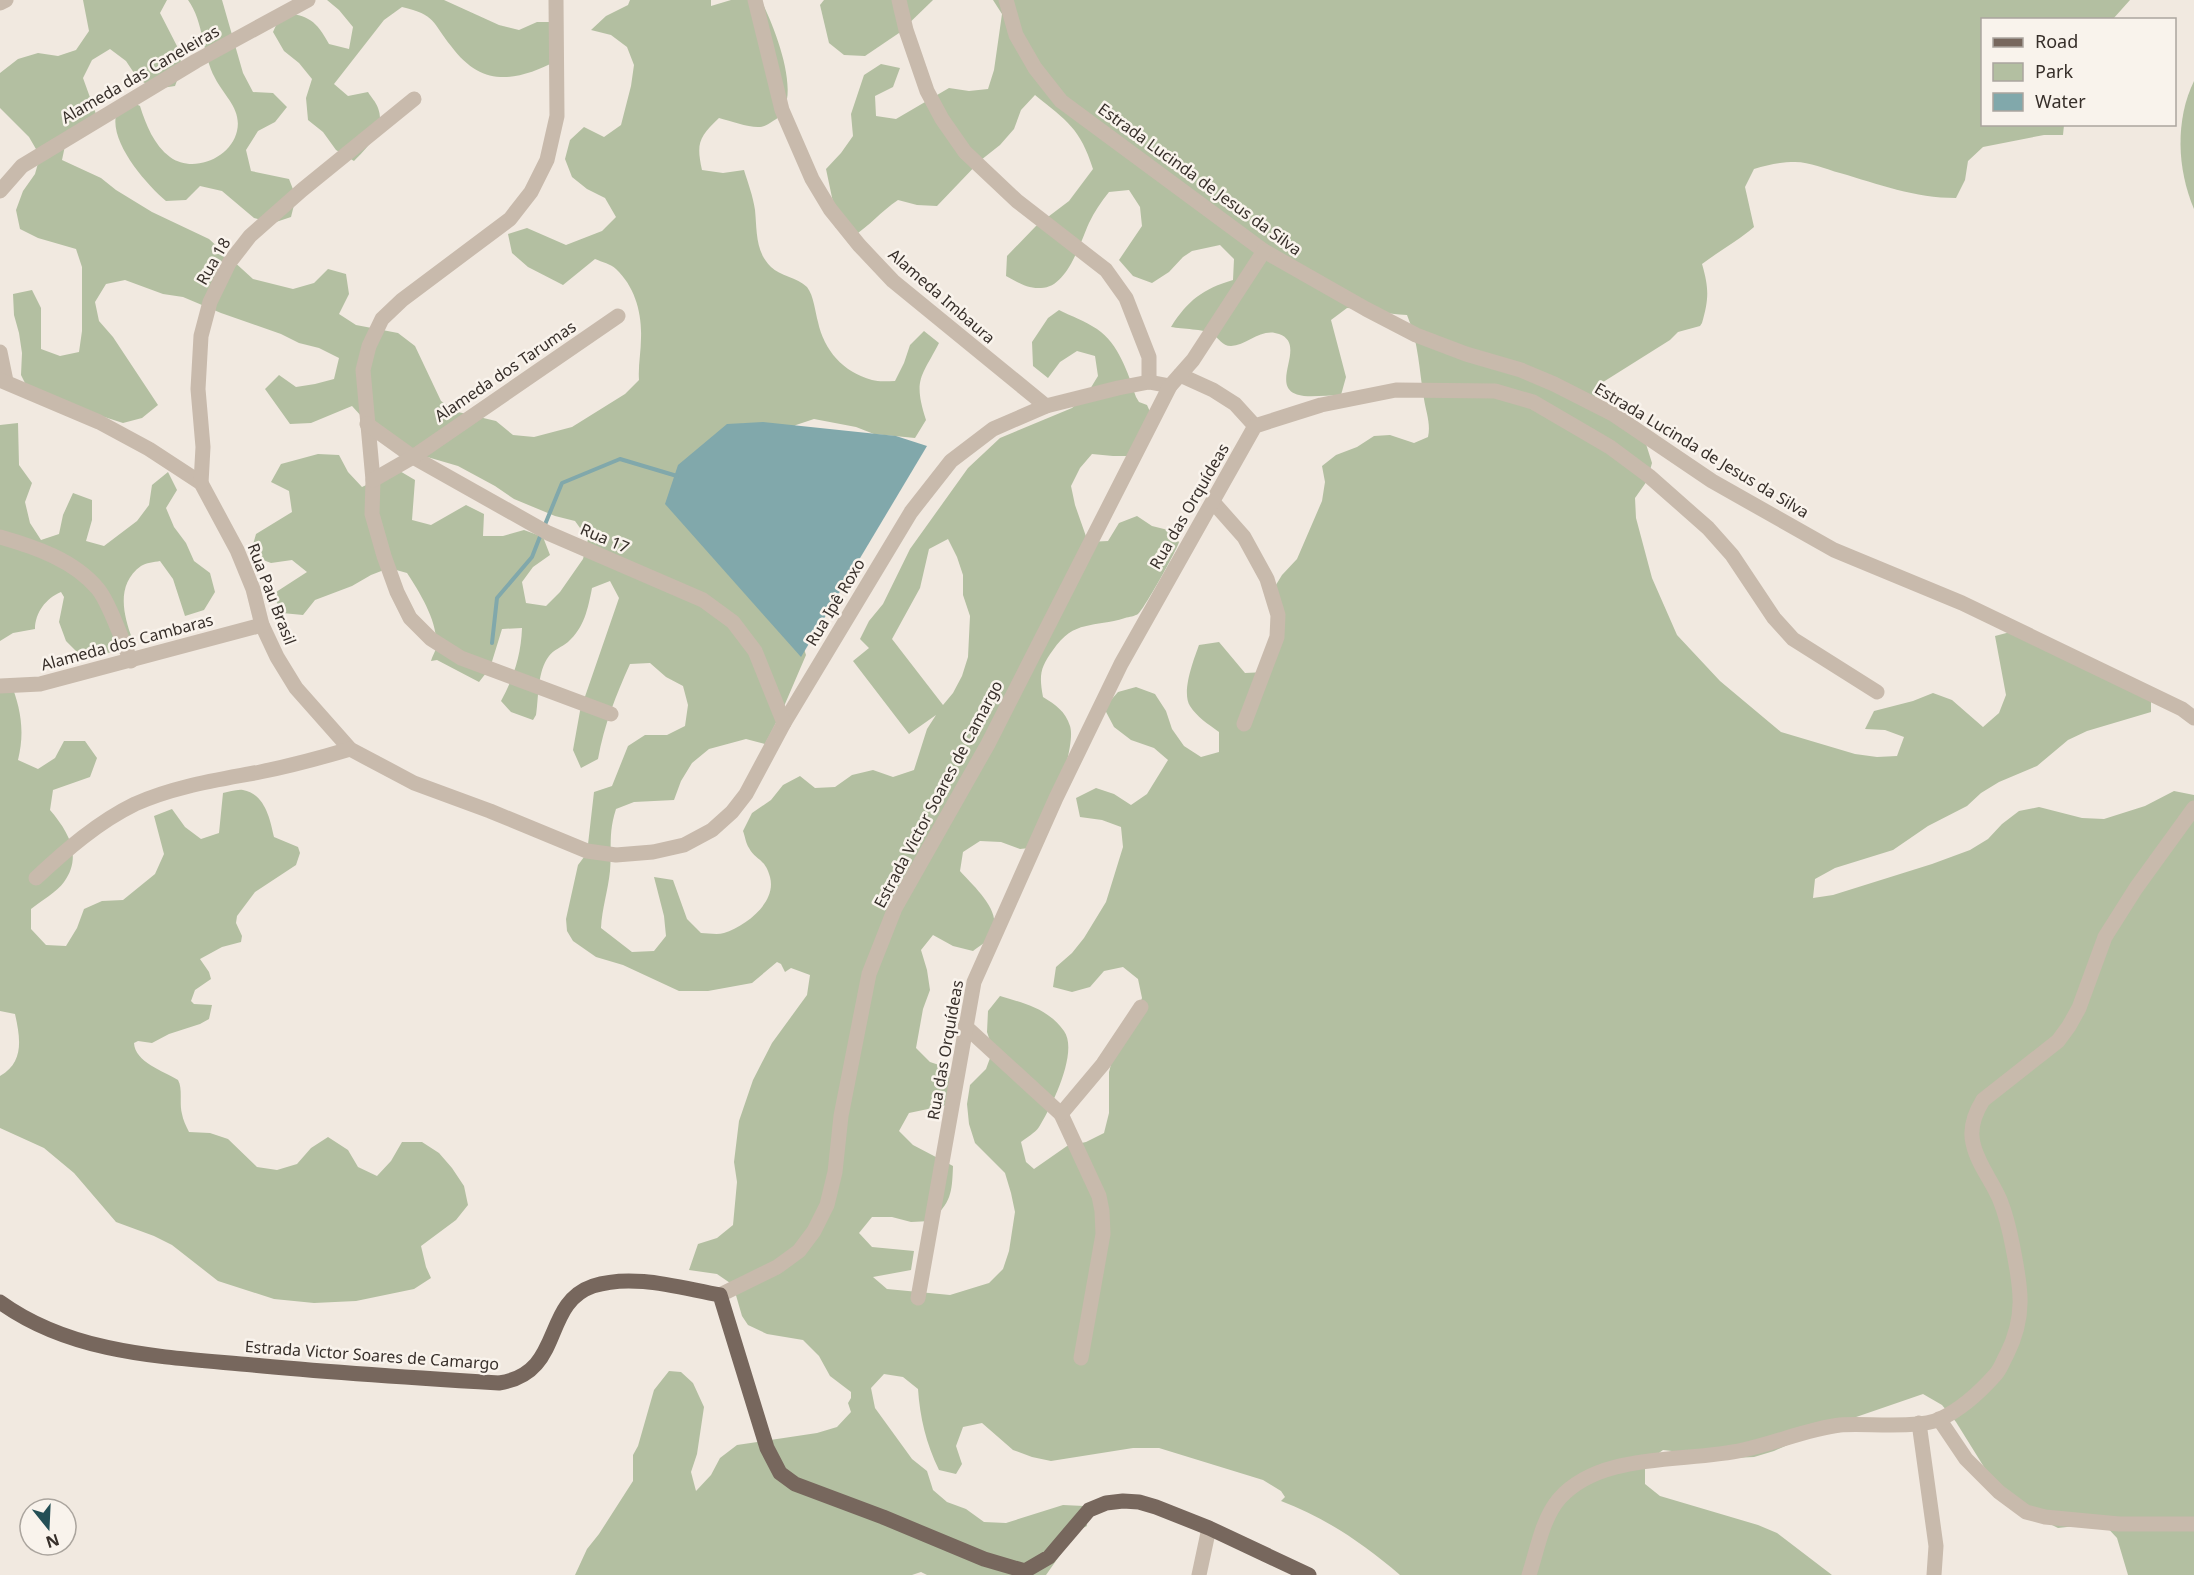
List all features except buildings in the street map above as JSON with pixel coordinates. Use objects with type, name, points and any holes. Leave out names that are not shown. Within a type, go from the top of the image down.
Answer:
[{"type":"main road","name":"Estrada Victor Soares de Camargo","points":[[0,1302],[20,1316],[79,1341],[139,1353],[351,1374],[499,1383],[514,1381],[535,1367],[545,1351],[559,1317],[571,1300],[581,1291],[611,1282],[649,1282],[720,1295]]},
{"type":"main road","points":[[720,1295],[766,1448],[780,1473],[795,1484],[984,1559],[1025,1571],[1049,1557],[1089,1510],[1106,1503],[1139,1502],[1209,1528],[1309,1575]]},
{"type":"street","points":[[0,3],[6,0]]},
{"type":"street","name":"Alameda das Caneleiras","points":[[0,191],[22,166],[196,61],[308,0]]},
{"type":"street","points":[[556,0],[557,116],[547,160],[531,192],[510,219],[402,300],[382,319],[369,346],[363,370],[373,480],[372,514],[390,574],[410,618],[431,639],[460,658],[611,714]]},
{"type":"street","name":"Alameda Imbaura","points":[[755,0],[783,110],[812,179],[830,209],[859,245],[893,281],[1046,406]]},
{"type":"street","points":[[899,0],[906,30],[927,92],[942,119],[965,152],[1017,201],[1106,270],[1126,298],[1149,357],[1149,382],[1175,380],[1213,390],[1235,404],[1255,426],[1321,405],[1396,390],[1496,390],[1533,402],[1610,447],[1649,476],[1708,528],[1726,548],[1774,618],[1793,639],[1877,692]]},
{"type":"street","name":"Estrada Lucinda de Jesus da Silva","points":[[1006,0],[1016,36],[1035,68],[1061,101],[1264,250],[1300,273],[1416,335],[1466,354],[1521,370],[1554,384],[1613,414],[1712,481],[1834,550],[1962,603],[2182,709],[2194,718]]},
{"type":"street","name":"Rua 18","points":[[201,483],[203,447],[198,389],[201,336],[210,302],[229,263],[250,236],[302,190],[414,99]]},
{"type":"street","name":"Estrada Victor Soares de Camargo","points":[[720,1295],[777,1267],[799,1251],[814,1231],[827,1205],[841,1116],[870,974],[895,908],[988,744],[1175,380],[1193,360],[1264,250]]},
{"type":"street","name":"Alameda dos Tarumas","points":[[373,480],[413,457],[618,316]]},
{"type":"street","points":[[0,352],[3,381]]},
{"type":"street","name":"Rua Pau Brasil","points":[[3,381],[99,422],[148,449],[201,483],[237,550],[253,589],[262,625],[277,657],[296,688],[350,749],[414,783],[587,851],[616,855],[684,845]]},
{"type":"street","name":"Rua Ipê Roxo","points":[[684,845],[712,830],[732,812],[746,794],[784,723],[911,512],[951,461],[993,429],[1046,406],[1149,382]]},
{"type":"street","name":"Rua 17","points":[[367,424],[413,457],[548,533],[703,600],[733,622],[754,651],[784,723]]},
{"type":"street","name":"Rua das Orquídeas","points":[[918,1298],[974,982],[1056,798],[1121,664],[1255,426]]},
{"type":"street","points":[[1213,502],[1244,537],[1267,579],[1278,615],[1276,637],[1244,724]]},
{"type":"street","points":[[0,537],[60,558],[99,589],[131,661]]},
{"type":"street","name":"Alameda dos Cambaras","points":[[0,686],[40,684],[262,625]]},
{"type":"street","points":[[36,878],[68,848],[111,817],[136,804],[177,788],[293,765],[350,749]]},
{"type":"street","points":[[1529,1575],[1546,1521],[1558,1500],[1583,1479],[1619,1466],[1742,1451],[1813,1430],[1840,1425],[1919,1423],[1939,1419],[1975,1396],[1998,1371],[2014,1340],[2021,1313],[2020,1285],[2010,1233],[2000,1202],[1973,1143],[1972,1126],[1976,1112],[1983,1100],[2058,1041],[2069,1026],[2079,1008],[2105,937],[2136,888],[2194,808]]},
{"type":"street","points":[[1061,1114],[1103,1064],[1141,1007]]},
{"type":"street","points":[[965,1026],[1061,1114],[1099,1196],[1103,1234],[1081,1358]]},
{"type":"street","points":[[1939,1419],[1966,1459],[1999,1492],[2026,1512],[2054,1518],[2119,1524],[2194,1524]]},
{"type":"street","points":[[1919,1423],[1936,1546],[1934,1575]]},
{"type":"street","points":[[1199,1575],[1209,1528]]},
{"type":"green space","points":[[83,0],[167,0],[160,13],[178,48],[182,67],[175,86],[155,89],[138,79],[126,61],[110,49],[92,60],[83,78],[96,114],[66,141],[62,160],[101,178],[152,212],[209,239],[253,279],[293,289],[314,283],[328,269],[346,274],[349,294],[339,314],[356,325],[398,333],[415,346],[441,401],[458,412],[496,421],[513,435],[534,437],[572,427],[625,394],[639,380],[641,338],[639,310],[633,292],[623,276],[612,266],[595,259],[563,285],[528,267],[512,253],[508,234],[527,228],[566,245],[602,231],[616,217],[605,198],[587,189],[572,177],[565,159],[570,140],[584,127],[604,137],[621,125],[631,86],[634,65],[627,47],[611,35],[591,30],[606,16],[628,5],[630,0],[711,0],[711,6],[731,0],[761,0],[773,27],[784,63],[787,98],[783,112],[773,121],[760,127],[719,118],[707,130],[699,147],[702,170],[723,173],[744,170],[754,205],[759,247],[762,254],[771,267],[779,273],[807,287],[813,299],[825,342],[836,358],[852,372],[872,380],[895,381],[910,345],[924,331],[939,343],[921,379],[920,396],[926,420],[915,438],[874,434],[856,427],[814,419],[796,425],[779,436],[757,424],[746,423],[732,427],[806,655],[765,744],[746,739],[709,749],[692,763],[681,781],[674,800],[634,802],[616,809],[612,826],[610,871],[601,928],[632,952],[654,951],[666,936],[664,916],[654,877],[673,880],[687,919],[701,933],[724,933],[741,925],[758,912],[769,896],[770,877],[763,863],[751,852],[743,831],[752,813],[771,800],[783,785],[800,776],[815,788],[835,787],[852,775],[873,770],[893,777],[914,770],[927,729],[936,715],[909,734],[853,661],[869,648],[860,639],[869,621],[883,604],[910,549],[968,468],[1000,438],[1072,408],[1087,394],[1098,376],[1095,356],[1077,351],[1060,362],[1048,378],[1033,366],[1032,342],[1048,318],[1059,310],[1083,321],[1105,335],[1117,351],[1136,397],[1139,402],[1147,405],[1155,423],[1133,456],[1092,454],[1080,468],[1071,486],[1075,505],[1088,542],[1108,541],[1119,523],[1137,516],[1152,526],[1168,530],[1179,542],[1160,580],[1138,614],[1085,626],[1069,633],[1045,662],[1041,677],[1043,697],[1066,716],[1071,736],[1060,786],[1039,847],[1020,849],[1001,842],[980,841],[963,852],[960,871],[987,902],[994,921],[993,930],[987,940],[973,951],[953,946],[933,935],[921,950],[930,990],[923,1009],[916,1048],[930,1062],[948,1068],[952,1087],[947,1105],[909,1113],[899,1131],[913,1145],[953,1166],[949,1197],[931,1221],[911,1222],[892,1217],[872,1217],[859,1233],[872,1247],[914,1251],[911,1270],[873,1277],[887,1289],[950,1295],[989,1283],[1003,1269],[1009,1251],[1015,1212],[1005,1173],[975,1143],[969,1124],[967,1104],[970,1085],[986,1069],[993,1050],[987,1032],[988,1011],[1000,996],[1027,1005],[1050,1017],[1064,1031],[1068,1040],[1066,1066],[1056,1094],[1039,1127],[1021,1142],[1026,1162],[1034,1169],[1067,1146],[1086,1142],[1104,1133],[1109,1113],[1109,1072],[1114,1053],[1135,1017],[1142,998],[1138,979],[1123,967],[1104,971],[1090,987],[1072,992],[1053,987],[1056,967],[1084,938],[1106,902],[1123,847],[1121,827],[1102,820],[1080,817],[1076,798],[1096,788],[1114,794],[1131,805],[1147,794],[1168,760],[1154,748],[1131,740],[1114,727],[1104,708],[1118,692],[1136,687],[1155,694],[1166,711],[1172,729],[1184,746],[1201,757],[1219,752],[1219,732],[1196,714],[1188,700],[1189,676],[1199,645],[1219,642],[1245,673],[1266,672],[1278,654],[1271,593],[1282,575],[1297,559],[1322,501],[1325,482],[1322,466],[1336,455],[1357,447],[1374,436],[1390,435],[1414,443],[1428,437],[1429,427],[1416,346],[1407,315],[1347,308],[1331,320],[1346,377],[1341,395],[1304,396],[1292,392],[1287,386],[1286,377],[1290,348],[1287,340],[1279,334],[1273,332],[1261,334],[1231,346],[1225,345],[1208,332],[1171,327],[1197,297],[1213,287],[1233,280],[1234,259],[1220,245],[1192,251],[1169,272],[1152,283],[1133,276],[1119,260],[1142,226],[1140,207],[1129,190],[1109,192],[1091,219],[1071,263],[1058,281],[1050,286],[1036,288],[1023,285],[1006,276],[1007,256],[1036,226],[1069,201],[1093,169],[1083,144],[1071,126],[1035,95],[1021,110],[1014,129],[1000,145],[981,160],[937,206],[917,205],[898,200],[852,237],[835,227],[834,207],[826,169],[853,136],[851,114],[864,75],[881,64],[900,68],[893,87],[875,96],[876,116],[896,119],[949,88],[969,91],[988,89],[994,70],[1002,14],[993,0],[2130,0],[2114,18],[1981,18],[1981,126],[2064,126],[2063,135],[2044,135],[1983,147],[1968,161],[1965,180],[1956,198],[1911,193],[1801,162],[1779,163],[1754,169],[1745,187],[1754,227],[1702,264],[1707,300],[1700,326],[1678,332],[1670,340],[1600,384],[1594,399],[1646,444],[1652,463],[1647,481],[1635,498],[1636,518],[1652,578],[1677,635],[1720,681],[1781,732],[1855,754],[1877,757],[1897,756],[1904,737],[1885,730],[1865,729],[1874,711],[1913,701],[1933,693],[1952,700],[1983,727],[1999,713],[2006,695],[1995,636],[2014,631],[2151,700],[2151,712],[2087,731],[2068,740],[2037,766],[1999,782],[1981,793],[1967,806],[1928,826],[1893,850],[1835,868],[1815,879],[1813,898],[1833,895],[1970,850],[1988,839],[2019,811],[2039,807],[2082,818],[2104,819],[2145,806],[2174,791],[2194,795],[2194,1575],[2128,1575],[2117,1538],[2103,1523],[2058,1528],[2038,1518],[1989,1475],[1956,1422],[1942,1405],[1923,1394],[1830,1426],[1774,1451],[1754,1457],[1734,1458],[1663,1450],[1645,1463],[1645,1484],[1660,1496],[1758,1525],[1777,1533],[1832,1575],[1400,1575],[1344,1533],[1314,1515],[1281,1501],[1285,1497],[1281,1491],[1263,1480],[1159,1448],[1133,1448],[1051,1461],[1013,1450],[982,1423],[963,1427],[956,1446],[962,1464],[956,1474],[939,1470],[924,1430],[918,1389],[903,1377],[884,1374],[871,1388],[875,1408],[912,1459],[927,1471],[933,1490],[947,1502],[966,1509],[984,1522],[1006,1523],[1063,1505],[1084,1506],[1087,1526],[1077,1531],[1046,1575],[927,1575],[921,1572],[912,1575],[575,1575],[587,1549],[633,1481],[633,1455],[638,1446],[654,1390],[669,1371],[681,1372],[693,1383],[704,1407],[697,1454],[691,1472],[696,1491],[711,1475],[720,1458],[737,1445],[817,1433],[837,1427],[851,1412],[848,1403],[851,1392],[830,1376],[819,1356],[803,1340],[767,1334],[748,1325],[742,1316],[733,1285],[717,1274],[689,1270],[698,1244],[717,1238],[733,1225],[737,1182],[734,1162],[739,1121],[753,1080],[772,1043],[807,995],[810,975],[791,968],[785,972],[781,964],[777,962],[752,983],[708,991],[679,991],[623,965],[596,957],[573,941],[567,931],[566,919],[578,865],[587,853],[594,792],[612,786],[628,746],[645,735],[667,735],[685,726],[688,705],[683,686],[666,677],[650,663],[630,664],[611,710],[598,759],[581,768],[573,750],[580,711],[619,598],[610,581],[592,588],[587,611],[578,631],[568,642],[555,650],[545,662],[540,677],[536,715],[533,720],[511,712],[501,701],[516,666],[522,628],[502,629],[490,668],[479,682],[437,660],[431,661],[436,648],[435,629],[428,609],[407,573],[389,568],[352,586],[315,600],[303,615],[282,613],[273,594],[307,572],[292,560],[271,563],[250,555],[256,534],[292,512],[289,491],[271,482],[281,464],[318,454],[339,455],[348,472],[362,487],[398,470],[415,480],[412,520],[431,525],[466,505],[484,514],[483,536],[503,536],[524,530],[543,537],[550,555],[533,567],[522,582],[526,603],[546,606],[560,592],[583,559],[588,539],[575,521],[555,516],[514,499],[458,466],[400,449],[383,440],[352,406],[311,423],[290,424],[265,389],[279,375],[296,387],[334,379],[339,358],[319,348],[299,343],[183,297],[163,294],[125,280],[106,284],[95,302],[99,321],[113,337],[158,405],[142,418],[123,423],[30,393],[21,375],[22,353],[14,315],[13,294],[32,290],[41,308],[41,349],[60,356],[79,352],[82,331],[82,267],[76,249],[38,238],[20,229],[16,210],[23,191],[35,174],[40,156],[29,137],[0,108],[0,73],[18,59],[38,53],[58,56],[76,50],[89,31]],"holes":[[[948,539],[963,575],[963,595],[970,616],[968,657],[962,676],[943,705],[892,639],[920,588],[929,549]]]},
{"type":"green space","points":[[188,0],[222,0],[243,73],[253,92],[273,93],[287,107],[275,122],[258,131],[246,150],[251,171],[289,179],[296,197],[291,217],[273,223],[254,218],[222,191],[200,186],[186,200],[166,201],[140,174],[118,138],[116,113],[122,97],[140,106],[155,141],[164,152],[179,162],[189,164],[210,161],[219,156],[233,141],[238,123],[235,109],[211,69],[197,18]]},
{"type":"green space","points":[[327,0],[444,0],[499,25],[519,30],[537,22],[557,22],[558,60],[528,73],[514,76],[487,75],[463,60],[432,20],[421,13],[402,7],[384,20],[334,84],[348,96],[368,92],[378,108],[380,123],[378,130],[370,144],[354,161],[336,150],[323,132],[308,120],[306,98],[312,79],[299,63],[284,51],[273,32],[282,12],[291,14],[311,20],[329,44],[349,49],[353,27]]},
{"type":"green space","points":[[824,0],[933,0],[899,33],[865,56],[844,55],[829,43],[820,5]]},
{"type":"green space","points":[[2194,81],[2194,209],[2184,178],[2180,145],[2184,112]]},
{"type":"green space","points":[[18,423],[19,465],[32,483],[25,502],[30,523],[41,540],[59,534],[63,515],[73,493],[92,500],[92,520],[86,541],[104,546],[137,521],[149,505],[152,485],[168,472],[177,490],[166,508],[174,527],[186,543],[194,561],[210,573],[215,592],[204,610],[185,616],[173,579],[160,561],[141,566],[128,581],[124,609],[132,638],[114,652],[92,655],[77,652],[66,641],[59,622],[64,597],[61,592],[42,607],[35,629],[13,633],[0,641],[0,425]]},
{"type":"green space","points":[[10,681],[21,720],[18,760],[38,769],[55,758],[64,741],[85,741],[97,758],[90,777],[53,790],[50,810],[67,835],[73,853],[70,872],[61,886],[31,909],[31,929],[46,945],[66,946],[77,928],[84,909],[102,901],[123,900],[155,874],[164,854],[154,816],[172,809],[185,827],[201,839],[219,833],[223,793],[236,790],[250,792],[257,796],[265,808],[274,837],[298,847],[300,853],[296,865],[255,892],[237,916],[236,923],[242,936],[241,942],[222,947],[200,959],[211,979],[195,990],[191,1001],[194,1004],[212,1005],[209,1019],[152,1043],[138,1041],[134,1043],[136,1050],[144,1061],[178,1080],[182,1116],[189,1132],[210,1133],[228,1139],[257,1167],[277,1170],[297,1164],[311,1148],[328,1137],[348,1150],[358,1167],[377,1176],[391,1161],[402,1142],[422,1142],[439,1153],[464,1186],[468,1205],[456,1220],[421,1246],[431,1278],[414,1289],[356,1301],[314,1303],[274,1299],[218,1281],[172,1245],[116,1222],[74,1173],[44,1148],[0,1128],[0,1076],[14,1064],[19,1048],[15,1014],[0,1011],[0,688]]},
{"type":"water","points":[[763,422],[896,436],[927,446],[801,657],[665,504],[678,465],[727,424]]},
{"type":"waterway","points":[[544,527],[562,483],[620,459],[677,476]]},
{"type":"waterway","points":[[492,643],[497,598],[532,557],[541,534]]}]
